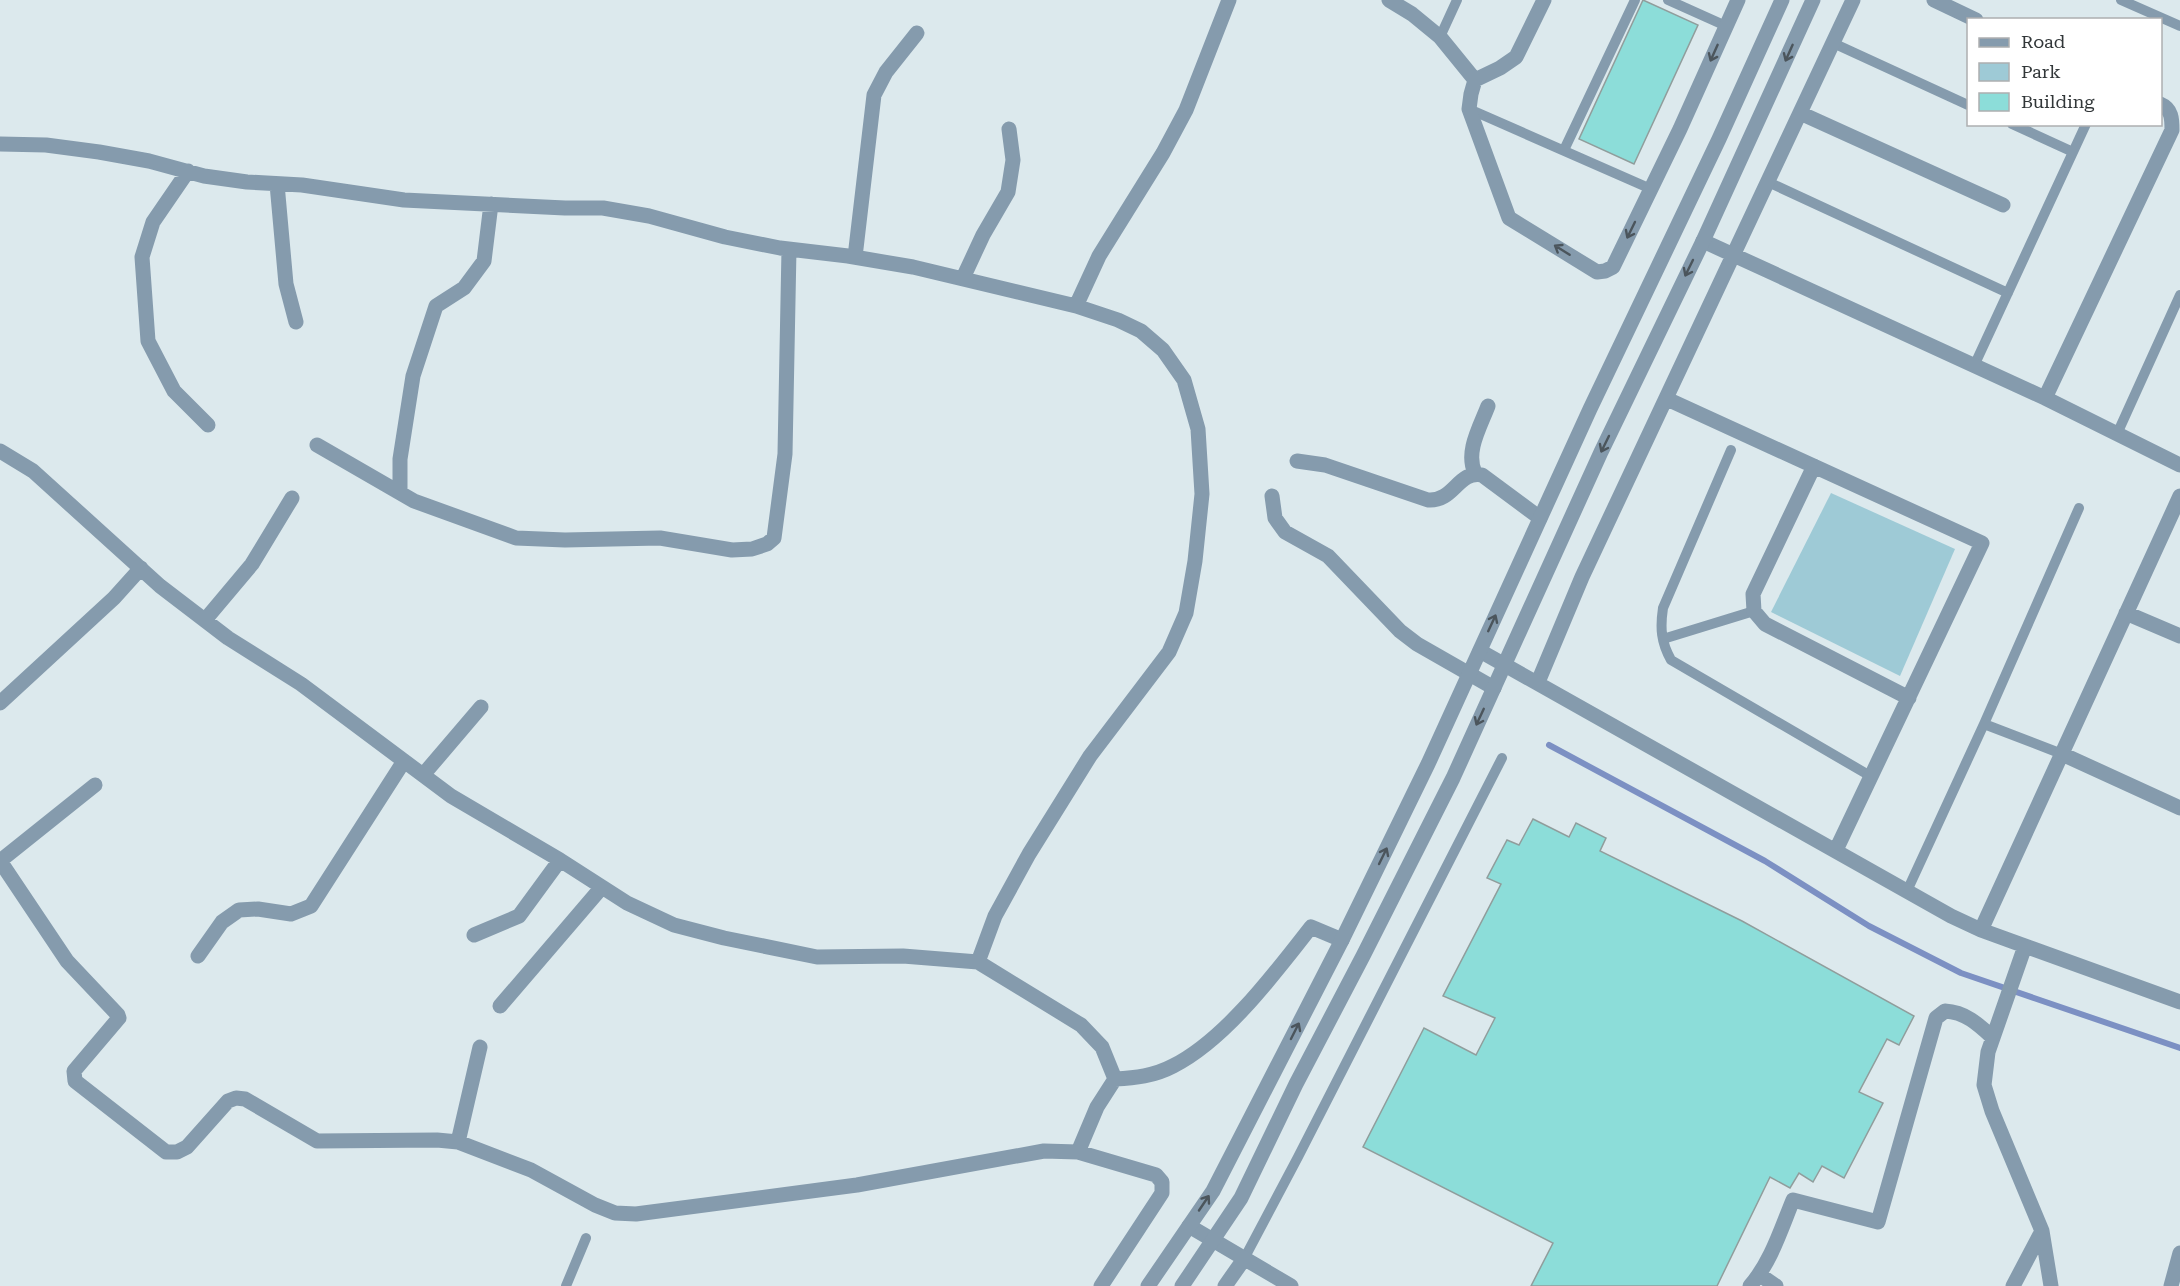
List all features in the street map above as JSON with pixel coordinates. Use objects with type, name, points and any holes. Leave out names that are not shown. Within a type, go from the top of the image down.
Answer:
[{"type":"street","points":[[1076,306],[1099,256],[1163,153],[1186,110],[1229,0]]},
{"type":"street","points":[[1389,0],[1412,14],[1440,37],[1476,80]]},
{"type":"street","points":[[1544,0],[1516,57],[1476,80],[1469,109],[1509,218],[1597,272],[1605,272],[1613,267],[1738,0]]},
{"type":"street","points":[[1148,1286],[1213,1191],[1342,940],[1428,764],[1540,518],[1782,0]]},
{"type":"street","points":[[1182,1286],[1241,1198],[1296,1084],[1364,956],[1448,788],[1601,452],[1703,241],[1813,0]]},
{"type":"street","points":[[1538,682],[1582,577],[1853,0]]},
{"type":"street","points":[[1934,0],[1972,18]]},
{"type":"street","points":[[855,257],[874,95],[886,72],[917,33]]},
{"type":"street","points":[[2045,398],[2172,130],[2176,115],[2162,105]]},
{"type":"street","points":[[1800,113],[2003,206]]},
{"type":"street","points":[[963,278],[983,235],[1008,192],[1013,160],[1009,129]]},
{"type":"street","points":[[0,144],[46,145],[99,152],[247,182],[302,186],[404,200],[603,208],[649,216],[724,237],[789,249],[855,257],[963,278],[1076,306],[1118,320],[1141,331],[1163,350],[1184,380],[1198,429],[1201,483],[1195,561],[1186,613],[1169,652],[1084,766],[995,916],[978,962]]},
{"type":"street","points":[[188,171],[153,222],[142,257],[148,341],[174,391],[208,425]]},
{"type":"street","points":[[278,184],[286,284],[296,322]]},
{"type":"street","points":[[400,492],[400,459],[413,376],[436,306],[464,288],[484,261],[491,204]]},
{"type":"street","points":[[1703,241],[2045,398],[2180,465]]},
{"type":"street","points":[[317,445],[414,501],[516,538],[565,540],[660,538],[732,550],[752,549],[767,544],[774,538],[784,454],[789,249]]},
{"type":"street","points":[[1667,399],[1982,543],[1836,850]]},
{"type":"street","points":[[1488,406],[1471,452],[1470,464],[1475,473],[1489,478],[1540,518]]},
{"type":"street","points":[[0,451],[33,471],[160,586],[228,638],[301,684],[451,796],[560,860],[627,903],[674,925],[817,957],[903,956],[978,962],[1081,1025],[1102,1047],[1115,1079]]},
{"type":"street","points":[[1297,461],[1326,465],[1428,500],[1444,498],[1464,479],[1475,473]]},
{"type":"street","points":[[1814,466],[1753,594],[1754,611],[1765,624],[1909,698]]},
{"type":"street","points":[[1272,496],[1275,518],[1285,532],[1328,556],[1400,631],[1417,644],[1494,688]]},
{"type":"street","points":[[1981,930],[2180,496]]},
{"type":"street","points":[[205,620],[252,564],[292,498]]},
{"type":"street","points":[[0,703],[114,598],[141,568]]},
{"type":"street","points":[[2126,613],[2180,636]]},
{"type":"street","points":[[1479,651],[1538,682],[1907,891],[2023,953],[2180,1002]]},
{"type":"street","points":[[423,775],[482,707]]},
{"type":"street","points":[[2062,754],[2180,808]]},
{"type":"street","points":[[198,956],[222,922],[239,910],[258,909],[291,914],[311,906],[404,761]]},
{"type":"street","points":[[95,785],[0,861],[30,910],[67,961],[118,1015],[119,1018],[74,1071],[75,1082],[166,1152],[177,1152],[187,1147],[228,1101],[236,1098],[245,1099],[316,1141],[437,1140],[458,1142],[531,1170],[595,1205],[615,1213],[636,1214],[857,1185],[1044,1151],[1078,1152],[1156,1175],[1162,1182],[1162,1193],[1101,1286]]},
{"type":"street","points":[[474,935],[519,916],[560,860]]},
{"type":"street","points":[[500,1006],[602,887]]},
{"type":"street","points":[[1115,1079],[1143,1077],[1171,1067],[1198,1052],[1246,1006],[1311,927],[1342,940]]},
{"type":"street","points":[[2023,953],[1988,1052],[1984,1085],[1992,1111],[2042,1231],[2051,1286]]},
{"type":"street","points":[[1776,1286],[1755,1280],[1793,1200],[1878,1222],[1936,1018],[1945,1011],[1958,1012],[1995,1030]]},
{"type":"street","points":[[458,1142],[480,1047]]},
{"type":"street","points":[[1078,1152],[1097,1107],[1115,1079]]},
{"type":"street","points":[[1189,1226],[1291,1286]]},
{"type":"street","points":[[2013,1286],[2042,1231]]},
{"type":"street","points":[[2171,1286],[2180,1253]]},
{"type":"street","points":[[1225,1286],[1244,1259]]},
{"type":"lane","points":[[1440,37],[1457,0]]},
{"type":"lane","points":[[1564,150],[1635,0]]},
{"type":"lane","points":[[1668,0],[1726,26]]},
{"type":"lane","points":[[2121,0],[2162,18]]},
{"type":"lane","points":[[2162,18],[2180,26]]},
{"type":"lane","points":[[1833,43],[1967,105]]},
{"type":"lane","points":[[1469,109],[1651,189]]},
{"type":"lane","points":[[2016,126],[2073,152]]},
{"type":"lane","points":[[1974,366],[2085,126]]},
{"type":"lane","points":[[1768,182],[2008,293]]},
{"type":"lane","points":[[2116,434],[2180,295]]},
{"type":"lane","points":[[1731,450],[1664,608],[1660,627],[1671,660],[1872,777]]},
{"type":"lane","points":[[1907,891],[1984,724],[2079,508]]},
{"type":"lane","points":[[1663,639],[1754,611]]},
{"type":"lane","points":[[1984,724],[2062,754]]},
{"type":"lane","points":[[1244,1259],[1502,758]]},
{"type":"lane","points":[[566,1286],[586,1238]]},
{"type":"green space","points":[[1831,493],[1955,549],[1900,676],[1771,612]]},
{"type":"building","points":[[1643,0],[1698,25],[1634,164],[1579,139]]},
{"type":"building","points":[[1533,819],[1569,837],[1576,823],[1606,838],[1600,851],[1742,921],[1914,1016],[1899,1045],[1887,1039],[1859,1092],[1883,1103],[1844,1178],[1822,1166],[1813,1182],[1799,1173],[1790,1188],[1770,1177],[1717,1286],[1531,1286],[1553,1243],[1363,1147],[1424,1028],[1476,1055],[1495,1018],[1443,996],[1501,884],[1487,878],[1507,840],[1519,845]]},
{"type":"waterway","points":[[1549,745],[1765,861],[1869,926],[1961,973],[2180,1048]]}]
